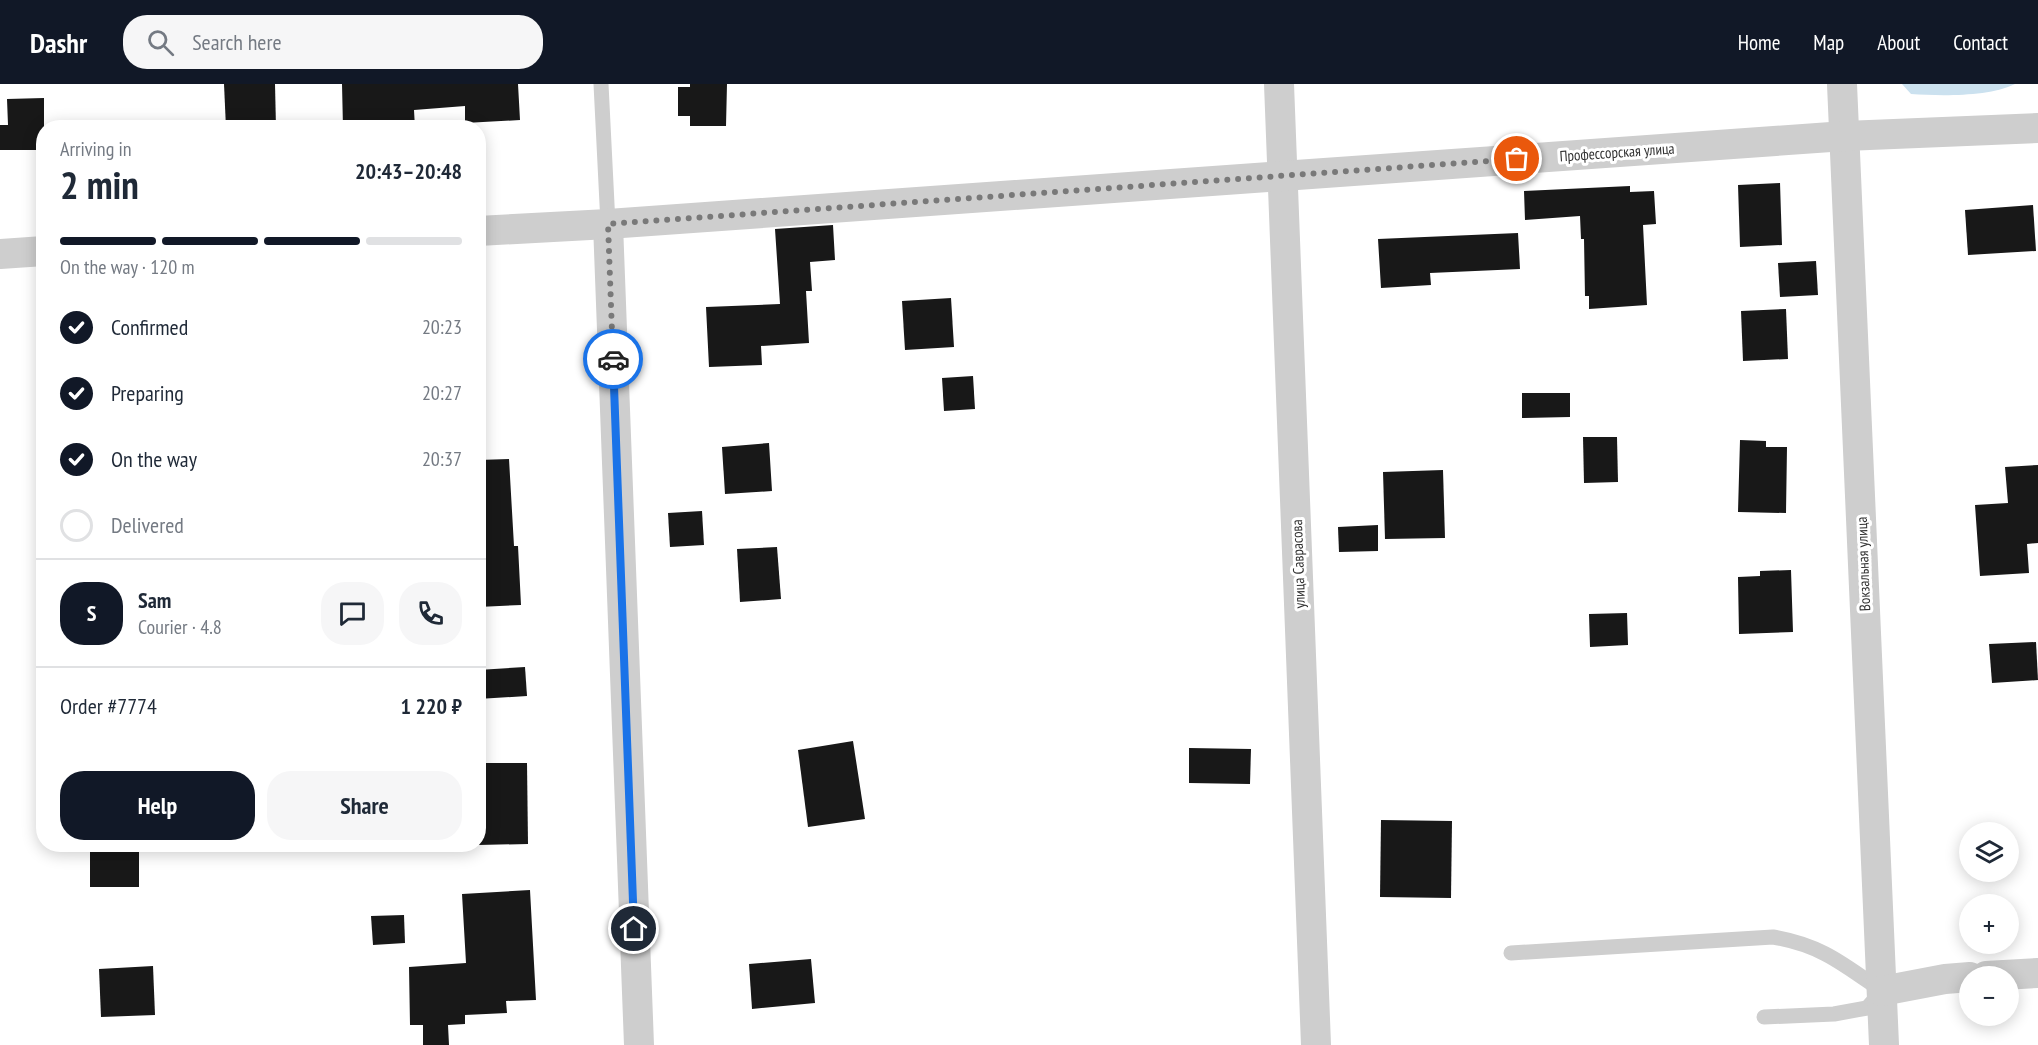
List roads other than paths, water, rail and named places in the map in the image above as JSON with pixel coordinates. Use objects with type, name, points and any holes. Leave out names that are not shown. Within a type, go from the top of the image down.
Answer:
[{"type":"street","name":"улица Саврасова","points":[[1279,84],[1316,1045]]},
{"type":"street","name":"Вокзальная улица","points":[[1842,84],[1884,1045]]},
{"type":"street","name":"Профессорская улица","points":[[486,231],[608,224],[1845,136],[2038,128]]},
{"type":"street","points":[[608,224],[639,1045]]},
{"type":"street","points":[[0,254],[36,252]]},
{"type":"street","points":[[2019,975],[2038,974]]},
{"type":"street","points":[[1882,992],[1959,978]]},
{"type":"lane","points":[[601,84],[608,224]]},
{"type":"lane","points":[[1510,953],[1773,937],[1799,941],[1822,950],[1882,992],[1867,1008],[1834,1014],[1764,1017]]},
{"type":"water","points":[[1902,84],[2015,84],[1992,91],[1950,95],[1911,94]]}]
